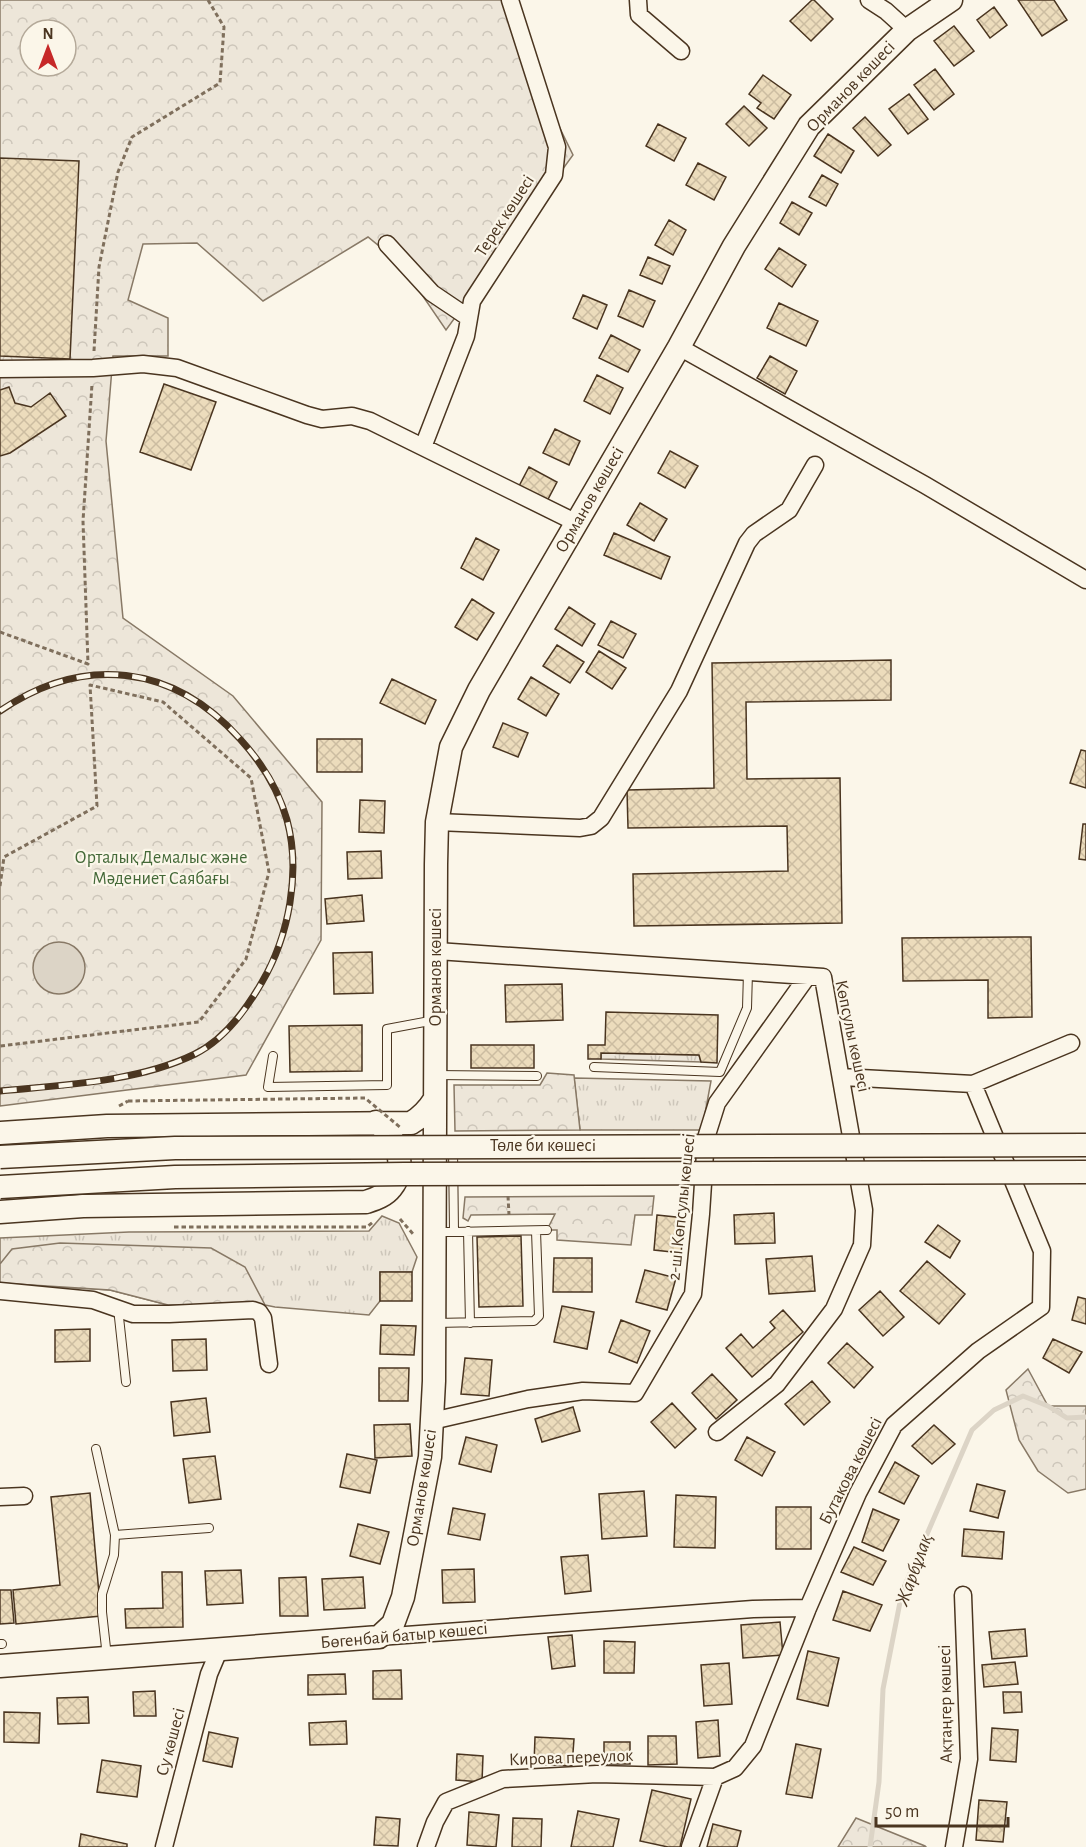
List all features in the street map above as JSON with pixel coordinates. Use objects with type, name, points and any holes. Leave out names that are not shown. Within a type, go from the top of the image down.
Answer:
[{"type":"main road","name":"Орманов көшесі","points":[[380,1637],[393,1624],[403,1597],[430,1457],[435,1234],[437,822],[450,747],[479,690],[679,347],[734,246],[809,126],[907,30],[951,0]]},
{"type":"main road","points":[[0,1133],[108,1126],[411,1123],[428,1110],[435,1099]]},
{"type":"main road","points":[[0,1212],[82,1206],[366,1202],[380,1197],[392,1188],[399,1169],[399,1153],[394,1141],[385,1128],[376,1122]]},
{"type":"main road","name":"Төле би көшесі","points":[[0,1157],[187,1148],[1086,1145]]},
{"type":"main road","name":"Төле би көшесі","points":[[0,1187],[175,1177],[1086,1172]]},
{"type":"main road","name":"Бөгенбай батыр көшесі","points":[[1,1652],[107,1657],[220,1648],[258,1648],[380,1637]]},
{"type":"street","name":"Терек көшесі","points":[[423,447],[466,336],[472,301],[554,175],[557,147],[510,0]]},
{"type":"street","points":[[638,0],[639,15],[681,51]]},
{"type":"street","points":[[869,0],[886,11],[907,30]]},
{"type":"street","points":[[387,244],[432,293],[470,318]]},
{"type":"street","points":[[679,347],[905,474],[1086,580]]},
{"type":"street","points":[[0,369],[93,368],[143,364],[177,368],[307,415],[322,419],[352,416],[370,421],[577,523]]},
{"type":"street","points":[[437,822],[580,828],[591,826],[601,818],[679,691],[747,543],[754,534],[789,510],[815,465]]},
{"type":"street","name":"Көпсулы көшесі","points":[[437,951],[824,977],[864,1210],[862,1245],[834,1309],[777,1384],[717,1432]]},
{"type":"street","name":"2-ші Көпсулы көшесі","points":[[432,1421],[528,1399],[583,1391],[635,1393],[693,1294],[706,1138],[717,1103],[807,976]]},
{"type":"street","points":[[842,1077],[973,1084],[1071,1043]]},
{"type":"street","name":"Бутакова көшесі","points":[[715,1777],[735,1768],[753,1746],[808,1608],[858,1493],[894,1425],[978,1351],[1041,1307],[1042,1251],[973,1084]]},
{"type":"street","points":[[0,1291],[93,1300],[133,1314],[253,1310],[259,1312],[263,1317],[269,1364]]},
{"type":"street","points":[[0,1497],[24,1496]]},
{"type":"street","name":"Ақтаңгер көшесі","points":[[954,1847],[969,1760],[963,1595]]},
{"type":"street","name":"Бөгенбай батыр көшесі","points":[[380,1637],[753,1609],[808,1608]]},
{"type":"street","name":"Су көшесі","points":[[164,1847],[209,1674],[220,1648]]},
{"type":"street","name":"Кирова переулок","points":[[426,1847],[435,1822],[446,1802],[503,1779],[597,1774],[715,1777]]},
{"type":"street","points":[[690,1847],[715,1777]]},
{"type":"lane","points":[[594,1067],[720,1072],[747,1008],[748,972]]},
{"type":"lane","points":[[273,1056],[268,1087],[387,1085],[387,1029],[436,1020]]},
{"type":"lane","points":[[435,1075],[537,1076]]},
{"type":"lane","points":[[454,1136],[435,1234],[468,1231],[547,1230]]},
{"type":"lane","points":[[468,1231],[470,1323]]},
{"type":"lane","points":[[434,1323],[529,1323],[534,1321],[538,1316],[536,1231]]},
{"type":"lane","points":[[118,1308],[126,1382]]},
{"type":"lane","points":[[96,1449],[115,1535],[114,1555],[102,1594],[107,1657]]},
{"type":"lane","points":[[115,1535],[209,1528]]},
{"type":"path","points":[[0,632],[88,664],[83,521],[99,267],[118,172],[132,137],[220,83],[224,27],[208,0]]},
{"type":"path","points":[[0,886],[4,857],[97,806],[90,685],[163,702],[251,778],[269,872],[246,960],[199,1022],[0,1046]]},
{"type":"path","points":[[128,1101],[365,1098],[405,1131]]},
{"type":"path","points":[[508,1196],[509,1215]]},
{"type":"path","points":[[400,1219],[410,1228],[435,1234]]},
{"type":"green space","name":"Орталық Демалыс және Мәдениет Саябағы","points":[[0,0],[506,0],[518,43],[573,155],[446,330],[401,264],[368,237],[263,301],[197,243],[143,244],[128,300],[168,318],[168,356],[113,356],[106,441],[123,618],[233,696],[322,802],[321,940],[246,1075],[0,1106]]},
{"type":"green space","points":[[601,1053],[699,1055],[701,1062],[601,1059]]},
{"type":"green space","points":[[547,1073],[574,1075],[580,1130],[455,1131],[454,1085],[540,1085]]},
{"type":"green space","points":[[574,1078],[711,1081],[702,1130],[580,1130]]},
{"type":"green space","points":[[654,1196],[652,1215],[635,1215],[631,1245],[557,1240],[557,1230],[547,1230],[555,1214],[471,1215],[468,1221],[463,1218],[465,1197]]},
{"type":"green space","points":[[382,1216],[399,1223],[417,1257],[412,1272],[380,1272],[380,1301],[369,1315],[265,1305],[168,1305],[110,1290],[0,1283],[0,1238],[129,1232],[369,1231]]},
{"type":"green space","points":[[60,1243],[211,1248],[245,1267],[265,1305],[168,1305],[110,1290],[0,1283],[0,1264],[12,1249]]},
{"type":"green space","points":[[1028,1369],[1048,1406],[1086,1406],[1086,1489],[1068,1493],[1038,1471],[1019,1440],[1006,1390]]},
{"type":"green space","points":[[856,1818],[925,1846],[926,1847],[838,1847]]},
{"type":"shaded area","points":[[54,942],[64,942],[73,946],[81,954],[85,968],[81,982],[73,990],[64,994],[54,994],[45,990],[37,982],[33,973],[33,963],[37,954],[45,946]]},
{"type":"building","points":[[812,0],[833,19],[811,41],[790,21]]},
{"type":"building","points":[[1018,0],[1054,0],[1067,20],[1042,36]]},
{"type":"building","points":[[994,7],[1007,25],[990,38],[977,20]]},
{"type":"building","points":[[954,26],[974,51],[954,66],[934,41]]},
{"type":"building","points":[[935,69],[954,94],[934,110],[914,85]]},
{"type":"building","points":[[763,75],[791,95],[774,119],[757,108],[761,103],[749,94]]},
{"type":"building","points":[[909,94],[928,119],[908,134],[889,109]]},
{"type":"building","points":[[744,106],[767,128],[749,146],[726,124]]},
{"type":"building","points":[[865,117],[891,145],[878,156],[853,128]]},
{"type":"building","points":[[658,124],[686,138],[674,161],[646,146]]},
{"type":"building","points":[[828,134],[854,151],[841,173],[814,156]]},
{"type":"building","points":[[0,158],[79,161],[70,359],[0,356]]},
{"type":"building","points":[[698,163],[726,177],[714,200],[686,185]]},
{"type":"building","points":[[822,175],[838,184],[826,206],[809,197]]},
{"type":"building","points":[[792,202],[812,213],[799,235],[780,223]]},
{"type":"building","points":[[669,220],[686,230],[673,255],[655,245]]},
{"type":"building","points":[[779,248],[806,265],[792,287],[765,269]]},
{"type":"building","points":[[648,257],[670,266],[662,284],[640,275]]},
{"type":"building","points":[[629,290],[655,301],[643,327],[618,316]]},
{"type":"building","points":[[583,295],[607,305],[597,329],[573,318]]},
{"type":"building","points":[[779,303],[818,321],[806,346],[767,328]]},
{"type":"building","points":[[611,335],[640,350],[628,372],[599,358]]},
{"type":"building","points":[[770,356],[797,371],[785,394],[757,378]]},
{"type":"building","points":[[597,375],[623,388],[610,414],[584,401]]},
{"type":"building","points":[[164,384],[216,402],[191,470],[140,452]]},
{"type":"building","points":[[9,387],[15,403],[31,407],[50,393],[66,416],[10,453],[0,456],[0,390]]},
{"type":"building","points":[[555,429],[580,441],[569,465],[543,453]]},
{"type":"building","points":[[670,451],[698,466],[685,488],[658,473]]},
{"type":"building","points":[[529,467],[557,482],[545,505],[517,490]]},
{"type":"building","points":[[640,503],[667,519],[654,541],[627,525]]},
{"type":"building","points":[[614,533],[670,557],[661,579],[604,555]]},
{"type":"building","points":[[476,538],[499,550],[483,580],[461,568]]},
{"type":"building","points":[[472,599],[494,613],[477,640],[455,627]]},
{"type":"building","points":[[569,607],[595,624],[582,646],[555,629]]},
{"type":"building","points":[[611,621],[636,634],[623,658],[598,645]]},
{"type":"building","points":[[557,645],[584,662],[570,683],[543,666]]},
{"type":"building","points":[[599,651],[626,668],[612,689],[586,672]]},
{"type":"building","points":[[891,660],[891,700],[746,702],[747,779],[840,778],[842,923],[634,926],[633,874],[788,871],[787,826],[628,828],[627,790],[714,788],[712,663]]},
{"type":"building","points":[[531,677],[559,694],[546,716],[518,699]]},
{"type":"building","points":[[392,679],[436,700],[425,724],[380,703]]},
{"type":"building","points":[[503,723],[528,733],[518,757],[493,747]]},
{"type":"building","points":[[317,739],[362,739],[362,772],[317,772]]},
{"type":"building","points":[[1081,750],[1086,751],[1086,788],[1070,783]]},
{"type":"building","points":[[360,800],[385,801],[384,833],[359,832]]},
{"type":"building","points":[[1083,824],[1086,824],[1086,860],[1079,859]]},
{"type":"building","points":[[381,851],[382,878],[348,879],[347,852]]},
{"type":"building","points":[[362,895],[364,921],[327,924],[325,899]]},
{"type":"building","points":[[1031,937],[1032,1017],[988,1018],[988,980],[903,981],[902,938]]},
{"type":"building","points":[[372,952],[373,993],[334,994],[333,953]]},
{"type":"building","points":[[562,984],[563,1020],[506,1022],[505,985]]},
{"type":"building","points":[[606,1012],[718,1015],[717,1063],[701,1062],[699,1055],[601,1053],[601,1059],[588,1059],[588,1045],[605,1045]]},
{"type":"building","points":[[362,1025],[362,1071],[290,1072],[289,1026]]},
{"type":"building","points":[[471,1045],[534,1045],[534,1068],[471,1068]]},
{"type":"building","points":[[774,1213],[775,1243],[735,1244],[734,1215]]},
{"type":"building","points":[[657,1215],[685,1218],[681,1253],[654,1250]]},
{"type":"building","points":[[938,1225],[960,1241],[950,1258],[925,1242]]},
{"type":"building","points":[[521,1236],[523,1306],[479,1307],[477,1237]]},
{"type":"building","points":[[812,1256],[815,1291],[769,1294],[766,1259]]},
{"type":"building","points":[[554,1258],[592,1258],[592,1292],[553,1292]]},
{"type":"building","points":[[927,1261],[965,1294],[939,1324],[900,1291]]},
{"type":"building","points":[[645,1270],[676,1278],[667,1310],[636,1302]]},
{"type":"building","points":[[380,1272],[412,1272],[412,1301],[380,1301]]},
{"type":"building","points":[[880,1291],[904,1317],[883,1336],[859,1310]]},
{"type":"building","points":[[1078,1297],[1086,1299],[1086,1324],[1072,1320]]},
{"type":"building","points":[[562,1306],[594,1312],[587,1349],[554,1342]]},
{"type":"building","points":[[783,1310],[803,1332],[752,1377],[726,1348],[741,1334],[753,1348],[775,1328],[770,1322]]},
{"type":"building","points":[[621,1320],[650,1331],[637,1363],[609,1352]]},
{"type":"building","points":[[381,1325],[416,1326],[414,1355],[380,1354]]},
{"type":"building","points":[[90,1329],[90,1361],[55,1362],[55,1330]]},
{"type":"building","points":[[206,1339],[207,1370],[173,1371],[172,1340]]},
{"type":"building","points":[[1053,1339],[1082,1352],[1069,1373],[1043,1358]]},
{"type":"building","points":[[847,1343],[873,1367],[854,1388],[828,1363]]},
{"type":"building","points":[[465,1358],[492,1360],[489,1396],[461,1394]]},
{"type":"building","points":[[379,1368],[409,1368],[408,1401],[379,1401]]},
{"type":"building","points":[[712,1374],[737,1400],[716,1419],[692,1393]]},
{"type":"building","points":[[812,1381],[830,1402],[804,1425],[785,1404]]},
{"type":"building","points":[[206,1398],[210,1432],[174,1436],[171,1402]]},
{"type":"building","points":[[672,1403],[696,1429],[675,1448],[651,1422]]},
{"type":"building","points":[[573,1407],[580,1431],[542,1442],[535,1419]]},
{"type":"building","points":[[410,1424],[412,1456],[375,1458],[374,1425]]},
{"type":"building","points":[[934,1425],[955,1444],[932,1464],[912,1446]]},
{"type":"building","points":[[466,1437],[497,1445],[491,1472],[459,1464]]},
{"type":"building","points":[[747,1437],[775,1452],[762,1476],[735,1460]]},
{"type":"building","points":[[347,1454],[377,1460],[370,1493],[340,1487]]},
{"type":"building","points":[[215,1456],[221,1499],[189,1503],[183,1459]]},
{"type":"building","points":[[895,1462],[919,1476],[904,1504],[879,1492]]},
{"type":"building","points":[[977,1484],[1005,1491],[998,1518],[970,1511]]},
{"type":"building","points":[[644,1491],[647,1536],[602,1539],[599,1494]]},
{"type":"building","points":[[90,1493],[101,1616],[16,1624],[13,1590],[60,1585],[51,1497]]},
{"type":"building","points":[[676,1495],[716,1497],[715,1548],[674,1547]]},
{"type":"building","points":[[776,1507],[811,1507],[811,1549],[776,1549]]},
{"type":"building","points":[[453,1508],[485,1514],[480,1540],[448,1534]]},
{"type":"building","points":[[873,1509],[899,1520],[883,1551],[862,1542]]},
{"type":"building","points":[[358,1524],[389,1532],[380,1564],[350,1556]]},
{"type":"building","points":[[964,1529],[1004,1532],[1002,1559],[962,1556]]},
{"type":"building","points":[[854,1547],[886,1561],[873,1585],[841,1572]]},
{"type":"building","points":[[588,1555],[591,1591],[565,1594],[561,1557]]},
{"type":"building","points":[[474,1569],[475,1602],[443,1603],[442,1570]]},
{"type":"building","points":[[241,1570],[243,1603],[207,1605],[205,1571]]},
{"type":"building","points":[[162,1572],[182,1572],[183,1627],[126,1628],[125,1609],[163,1608]]},
{"type":"building","points":[[306,1577],[308,1616],[280,1616],[279,1578]]},
{"type":"building","points":[[363,1577],[365,1608],[324,1610],[322,1579]]},
{"type":"building","points":[[0,1590],[11,1590],[14,1623],[0,1624]]},
{"type":"building","points":[[843,1591],[882,1605],[870,1631],[833,1620]]},
{"type":"building","points":[[780,1622],[783,1655],[743,1658],[741,1625]]},
{"type":"building","points":[[1025,1629],[1027,1656],[992,1659],[989,1632]]},
{"type":"building","points":[[572,1635],[575,1666],[552,1669],[548,1637]]},
{"type":"building","points":[[604,1641],[635,1642],[634,1673],[604,1673]]},
{"type":"building","points":[[808,1651],[839,1658],[828,1706],[797,1699]]},
{"type":"building","points":[[1015,1662],[1018,1684],[984,1687],[982,1665]]},
{"type":"building","points":[[729,1663],[732,1704],[704,1706],[701,1665]]},
{"type":"building","points":[[401,1670],[402,1699],[373,1699],[373,1671]]},
{"type":"building","points":[[345,1674],[346,1694],[308,1695],[308,1675]]},
{"type":"building","points":[[155,1691],[156,1716],[134,1716],[133,1692]]},
{"type":"building","points":[[1003,1692],[1021,1692],[1022,1712],[1004,1713]]},
{"type":"building","points":[[88,1697],[89,1723],[58,1724],[57,1698]]},
{"type":"building","points":[[4,1712],[40,1713],[39,1743],[4,1742]]},
{"type":"building","points":[[718,1720],[720,1756],[698,1758],[696,1722]]},
{"type":"building","points":[[346,1721],[347,1744],[310,1745],[309,1723]]},
{"type":"building","points":[[992,1728],[1018,1730],[1016,1762],[990,1760]]},
{"type":"building","points":[[209,1732],[238,1738],[232,1767],[203,1761]]},
{"type":"building","points":[[648,1736],[676,1736],[677,1764],[648,1765]]},
{"type":"building","points":[[535,1737],[574,1739],[572,1766],[534,1764]]},
{"type":"building","points":[[604,1742],[630,1742],[630,1764],[604,1764]]},
{"type":"building","points":[[796,1744],[821,1749],[812,1798],[786,1794]]},
{"type":"building","points":[[457,1754],[483,1756],[482,1782],[456,1780]]},
{"type":"building","points":[[102,1760],[141,1766],[137,1797],[97,1792]]},
{"type":"building","points":[[652,1790],[691,1799],[680,1847],[640,1841]]},
{"type":"building","points":[[979,1800],[1007,1802],[1003,1842],[976,1840]]},
{"type":"building","points":[[578,1811],[619,1819],[613,1847],[571,1847]]},
{"type":"building","points":[[469,1812],[499,1815],[496,1847],[467,1845]]},
{"type":"building","points":[[376,1817],[400,1819],[398,1846],[374,1845]]},
{"type":"building","points":[[513,1818],[542,1819],[541,1847],[512,1847]]},
{"type":"building","points":[[713,1824],[741,1831],[737,1847],[707,1847]]},
{"type":"building","points":[[81,1834],[127,1844],[127,1847],[79,1847]]},
{"type":"waterway","name":"Жарбұлақ","points":[[870,1847],[879,1782],[883,1689],[902,1592],[972,1430],[994,1410],[1023,1396],[1048,1406],[1067,1418],[1086,1417]]},
{"type":"railway","points":[[0,711],[31,693],[63,681],[95,675],[126,676],[157,682],[186,695],[214,714],[240,739],[262,767],[274,787],[287,820],[293,861],[290,903],[279,945],[271,964],[256,993],[242,1013],[206,1048],[149,1071],[100,1081],[0,1091]]}]
